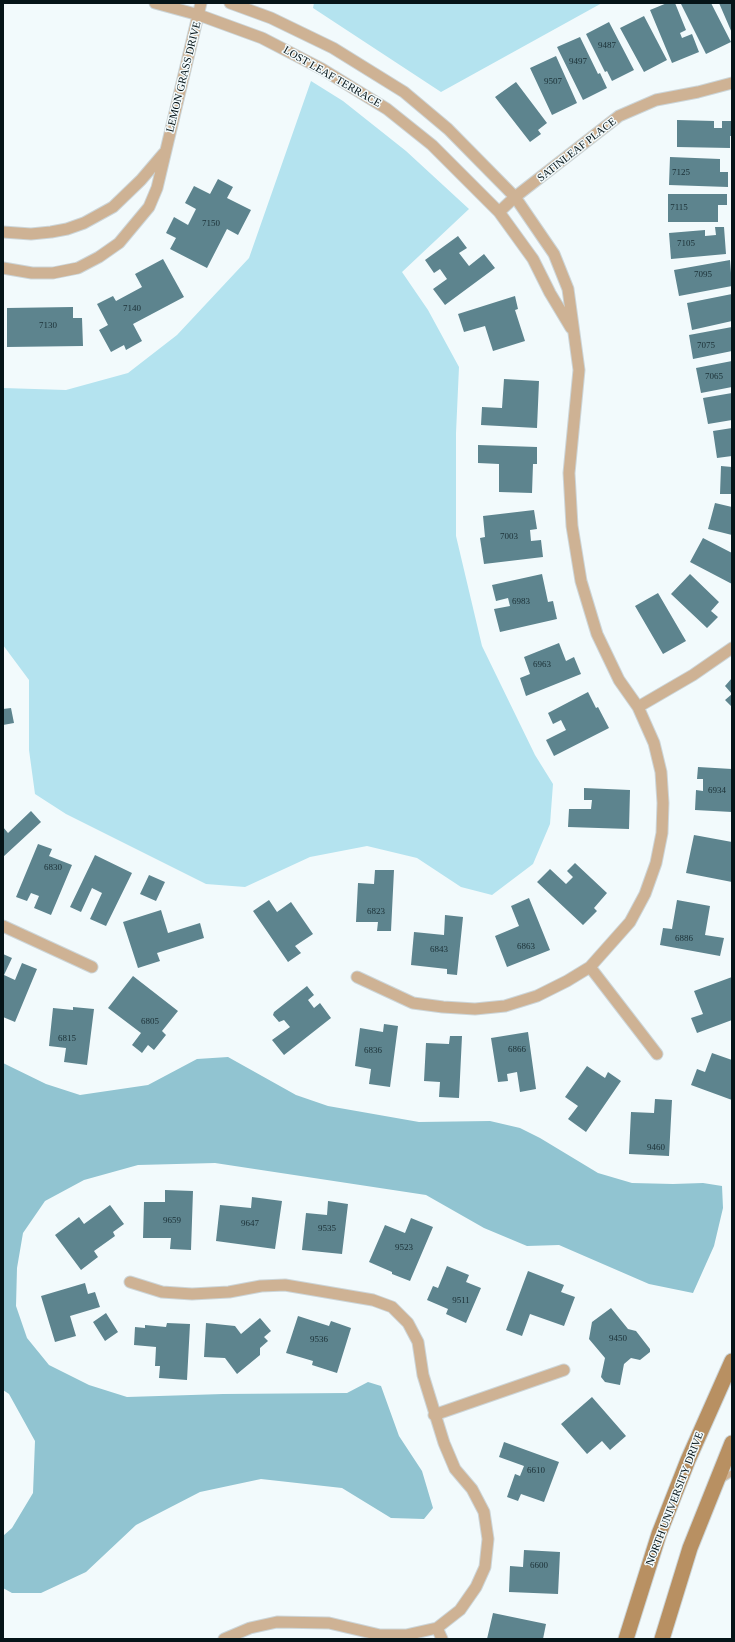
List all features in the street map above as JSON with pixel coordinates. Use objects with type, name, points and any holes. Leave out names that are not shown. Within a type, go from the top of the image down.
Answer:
[{"type":"main road","name":"NORTH UNIVERSITY DRIVE","points":[[626,1639],[659,1534],[688,1460],[732,1361]]},
{"type":"main road","points":[[662,1639],[690,1548],[732,1444]]},
{"type":"street","name":"LOST LEAF TERRACE","points":[[155,3],[199,15],[262,38],[322,69],[387,109],[432,145],[498,212],[533,259],[550,293],[572,331]]},
{"type":"street","name":"LEMON GRASS DRIVE","points":[[3,268],[32,273],[53,273],[78,268],[99,257],[119,243],[149,208],[157,188],[202,3]]},
{"type":"street","name":"LOST LEAF TERRACE","points":[[230,3],[270,18],[333,48],[404,92],[448,129],[515,198],[554,254],[568,289],[572,331],[579,370],[569,473],[572,526],[582,581],[597,634],[619,680],[638,707],[654,743],[661,772],[664,803],[662,832],[656,863],[646,894],[630,922],[590,967],[567,981],[537,996],[505,1006],[475,1009],[443,1008],[413,1003],[357,978]]},
{"type":"street","name":"SATINLEAF PLACE","points":[[498,212],[619,116],[656,100],[698,92],[732,83]]},
{"type":"street","name":"LEMON GRASS DRIVE","points":[[3,232],[31,234],[51,232],[67,229],[84,223],[113,207],[141,180],[166,151]]},
{"type":"street","points":[[638,707],[693,675],[732,648]]},
{"type":"street","points":[[3,926],[92,967]]},
{"type":"street","points":[[590,967],[657,1054]]},
{"type":"street","points":[[130,1282],[162,1292],[192,1294],[229,1292],[261,1286],[285,1285],[374,1300],[392,1307],[408,1323],[418,1342],[423,1375],[434,1416],[444,1443],[455,1468],[472,1489],[484,1512],[488,1539],[484,1567],[476,1587],[460,1610],[437,1628],[406,1636],[380,1635],[329,1623],[277,1622],[250,1628],[224,1639]]},
{"type":"street","points":[[434,1416],[564,1370]]},
{"type":"street","points":[[437,1628],[442,1639]]},
{"type":"lane","points":[[716,1483],[732,1473]]},
{"type":"shaded area","points":[[314,3],[602,3],[441,92],[313,8]]},
{"type":"shaded area","points":[[311,81],[343,101],[406,151],[469,209],[402,272],[428,310],[459,367],[456,433],[456,536],[482,646],[535,755],[553,784],[550,824],[533,864],[492,895],[461,887],[417,858],[367,846],[310,857],[245,887],[206,884],[66,814],[35,794],[29,750],[29,680],[3,645],[3,388],[66,390],[128,373],[177,335],[249,258]]},
{"type":"shaded area","points":[[228,1057],[296,1095],[328,1106],[419,1122],[490,1121],[520,1128],[540,1138],[598,1173],[632,1183],[703,1183],[722,1186],[723,1208],[714,1246],[693,1293],[649,1284],[559,1245],[527,1246],[484,1228],[426,1195],[215,1163],[138,1165],[84,1180],[45,1201],[23,1233],[17,1268],[16,1306],[27,1338],[49,1365],[89,1385],[127,1397],[223,1394],[347,1393],[368,1382],[381,1386],[399,1436],[422,1471],[433,1508],[424,1519],[391,1518],[342,1488],[261,1479],[200,1492],[136,1525],[86,1572],[41,1593],[12,1593],[3,1588],[3,1536],[12,1528],[33,1493],[35,1441],[9,1394],[3,1390],[3,1063],[46,1084],[80,1095],[148,1085],[197,1059]]},
{"type":"building","points":[[667,3],[675,3],[686,30],[680,33],[682,38],[692,34],[699,52],[672,63],[650,10]]},
{"type":"building","points":[[711,3],[731,42],[706,54],[681,4]]},
{"type":"building","points":[[719,3],[732,3],[732,33]]},
{"type":"building","points":[[644,16],[667,60],[644,72],[620,28]]},
{"type":"building","points":[[609,22],[634,70],[612,81],[607,71],[605,72],[586,34]]},
{"type":"building","points":[[580,37],[598,74],[600,73],[607,88],[583,100],[557,47]]},
{"type":"building","points":[[556,56],[577,103],[552,115],[530,68]]},
{"type":"building","points":[[516,82],[547,123],[538,130],[541,134],[530,142],[495,97]]},
{"type":"building","points":[[677,120],[714,121],[714,128],[722,128],[722,121],[732,121],[730,148],[677,147]]},
{"type":"building","points":[[670,157],[720,159],[720,172],[728,172],[728,187],[669,185]]},
{"type":"building","points":[[218,179],[233,187],[227,198],[251,210],[238,235],[227,229],[207,268],[170,249],[176,238],[166,233],[174,217],[188,225],[196,209],[185,203],[194,186],[210,194]]},
{"type":"building","points":[[668,194],[727,194],[727,205],[718,205],[718,222],[668,222]]},
{"type":"building","points":[[715,227],[724,227],[726,254],[671,259],[669,233],[705,230],[705,236],[716,235]]},
{"type":"building","points":[[458,236],[467,248],[459,253],[469,266],[484,254],[495,268],[445,305],[433,289],[447,279],[440,269],[434,273],[425,260]]},
{"type":"building","points":[[163,259],[184,297],[133,324],[142,341],[126,350],[124,345],[111,352],[99,330],[108,325],[97,304],[113,296],[116,301],[142,287],[135,274]]},
{"type":"building","points":[[730,260],[732,286],[679,296],[674,270]]},
{"type":"building","points":[[732,294],[732,321],[692,330],[687,303]]},
{"type":"building","points":[[515,296],[518,309],[515,310],[525,341],[493,351],[485,326],[464,332],[458,314]]},
{"type":"building","points":[[73,307],[73,318],[82,318],[83,346],[7,347],[7,308]]},
{"type":"building","points":[[732,327],[732,351],[693,359],[689,335]]},
{"type":"building","points":[[732,361],[732,387],[701,393],[696,368]]},
{"type":"building","points":[[504,379],[539,381],[537,428],[481,425],[482,407],[502,408]]},
{"type":"building","points":[[732,393],[732,420],[708,424],[703,398]]},
{"type":"building","points":[[732,428],[732,456],[717,458],[713,431]]},
{"type":"building","points":[[478,445],[537,447],[537,464],[533,464],[532,493],[499,492],[499,464],[478,463]]},
{"type":"building","points":[[721,466],[732,467],[732,494],[720,494]]},
{"type":"building","points":[[715,503],[732,507],[732,535],[708,529]]},
{"type":"building","points":[[534,510],[537,529],[530,530],[531,541],[541,540],[543,557],[484,564],[480,538],[485,537],[483,516]]},
{"type":"building","points":[[703,538],[732,553],[732,584],[690,562]]},
{"type":"building","points":[[542,574],[548,602],[553,601],[557,619],[500,632],[494,609],[510,606],[508,598],[496,601],[492,585]]},
{"type":"building","points":[[690,574],[719,602],[711,611],[718,617],[707,628],[671,594]]},
{"type":"building","points":[[658,593],[686,641],[663,654],[635,606]]},
{"type":"building","points":[[559,643],[566,661],[574,657],[581,674],[526,696],[520,678],[530,674],[524,657]]},
{"type":"building","points":[[732,678],[732,694],[725,686]]},
{"type":"building","points":[[588,692],[609,728],[554,756],[546,740],[566,730],[561,720],[553,724],[548,713]]},
{"type":"building","points":[[732,694],[732,707],[725,700]]},
{"type":"building","points":[[11,708],[14,723],[3,725],[3,709]]},
{"type":"building","points":[[698,767],[732,769],[732,812],[695,810],[696,790],[703,791],[703,779],[697,779]]},
{"type":"building","points":[[584,788],[630,790],[629,829],[568,827],[569,809],[591,809],[592,800],[584,800]]},
{"type":"building","points":[[31,811],[41,822],[3,857],[3,827],[8,833]]},
{"type":"building","points":[[694,835],[732,842],[732,882],[686,873]]},
{"type":"building","points":[[38,844],[52,849],[49,856],[72,865],[51,915],[34,908],[39,896],[31,893],[27,901],[16,897]]},
{"type":"building","points":[[95,855],[132,873],[106,926],[90,919],[102,893],[92,888],[81,912],[70,907]]},
{"type":"building","points":[[575,863],[607,893],[594,908],[597,911],[583,925],[537,882],[550,869],[566,884],[573,877],[567,871]]},
{"type":"building","points":[[375,870],[394,870],[391,931],[377,931],[378,922],[356,922],[358,883],[374,884]]},
{"type":"building","points":[[149,875],[165,882],[156,901],[140,894]]},
{"type":"building","points":[[529,898],[550,950],[507,967],[495,936],[519,926],[511,906]]},
{"type":"building","points":[[269,900],[277,912],[291,902],[313,934],[295,946],[301,953],[288,962],[253,911]]},
{"type":"building","points":[[677,900],[710,906],[705,935],[724,938],[720,956],[660,945],[663,928],[672,929]]},
{"type":"building","points":[[161,910],[168,933],[200,923],[204,938],[157,953],[160,961],[138,968],[123,922]]},
{"type":"building","points":[[445,915],[463,917],[457,975],[447,974],[447,969],[411,965],[414,932],[444,935]]},
{"type":"building","points":[[3,954],[12,958],[4,975],[15,980],[22,963],[37,969],[15,1022],[3,1017]]},
{"type":"building","points":[[133,976],[178,1011],[162,1031],[166,1035],[154,1050],[148,1045],[142,1053],[132,1045],[141,1033],[108,1008]]},
{"type":"building","points":[[732,977],[732,1020],[697,1033],[691,1018],[703,1014],[694,991]]},
{"type":"building","points":[[307,986],[314,995],[308,1000],[314,1008],[320,1003],[331,1018],[284,1055],[272,1040],[290,1027],[284,1020],[279,1022],[273,1015],[274,1012]]},
{"type":"building","points":[[73,1007],[94,1009],[87,1065],[64,1062],[66,1048],[49,1046],[53,1008],[73,1010]]},
{"type":"building","points":[[384,1024],[398,1026],[390,1087],[369,1084],[371,1069],[355,1066],[360,1028],[383,1032]]},
{"type":"building","points":[[528,1032],[536,1089],[520,1092],[517,1072],[507,1074],[508,1081],[498,1082],[491,1038]]},
{"type":"building","points":[[450,1036],[462,1036],[459,1098],[439,1097],[440,1082],[424,1081],[426,1043],[449,1044]]},
{"type":"building","points":[[712,1053],[732,1060],[732,1100],[691,1085],[697,1069],[705,1072]]},
{"type":"building","points":[[587,1066],[605,1078],[608,1072],[621,1081],[586,1132],[568,1119],[578,1106],[565,1097]]},
{"type":"building","points":[[655,1099],[672,1100],[669,1156],[629,1154],[631,1112],[654,1113]]},
{"type":"building","points":[[165,1190],[193,1191],[191,1250],[170,1249],[171,1238],[143,1238],[144,1202],[165,1202]]},
{"type":"building","points":[[252,1197],[282,1201],[275,1249],[216,1241],[220,1205],[251,1208]]},
{"type":"building","points":[[328,1201],[348,1204],[342,1254],[302,1250],[306,1213],[327,1215]]},
{"type":"building","points":[[110,1205],[124,1224],[113,1232],[115,1236],[94,1251],[98,1257],[81,1270],[55,1235],[79,1217],[84,1224]]},
{"type":"building","points":[[411,1218],[433,1227],[410,1281],[392,1274],[392,1272],[369,1262],[385,1225],[405,1233]]},
{"type":"building","points":[[447,1266],[469,1275],[466,1282],[481,1288],[466,1323],[446,1314],[448,1309],[427,1300],[433,1286],[438,1288]]},
{"type":"building","points":[[528,1271],[564,1285],[561,1292],[575,1297],[564,1326],[530,1314],[522,1336],[506,1330]]},
{"type":"building","points":[[85,1283],[88,1294],[95,1292],[100,1307],[70,1316],[76,1336],[55,1342],[41,1296]]},
{"type":"building","points":[[611,1308],[628,1329],[636,1331],[650,1349],[650,1352],[640,1360],[631,1358],[624,1364],[620,1385],[605,1382],[601,1377],[605,1358],[589,1339],[592,1322]]},
{"type":"building","points":[[106,1313],[118,1332],[105,1341],[93,1322]]},
{"type":"building","points":[[298,1316],[329,1326],[331,1321],[351,1328],[337,1373],[312,1365],[313,1361],[286,1353]]},
{"type":"building","points":[[260,1318],[271,1331],[264,1337],[268,1341],[260,1348],[260,1355],[237,1374],[225,1358],[204,1357],[206,1323],[235,1326],[241,1334]]},
{"type":"building","points":[[167,1323],[190,1324],[187,1380],[159,1378],[160,1366],[155,1366],[156,1347],[134,1345],[135,1327],[145,1328],[145,1325],[166,1327]]},
{"type":"building","points":[[592,1397],[626,1436],[610,1450],[602,1441],[587,1454],[561,1424]]},
{"type":"building","points":[[504,1442],[559,1462],[544,1502],[521,1494],[518,1501],[507,1497],[515,1474],[520,1476],[524,1466],[499,1457]]},
{"type":"building","points":[[524,1550],[560,1552],[558,1594],[509,1592],[510,1566],[523,1567]]},
{"type":"building","points":[[493,1613],[546,1624],[543,1639],[487,1639]]}]
